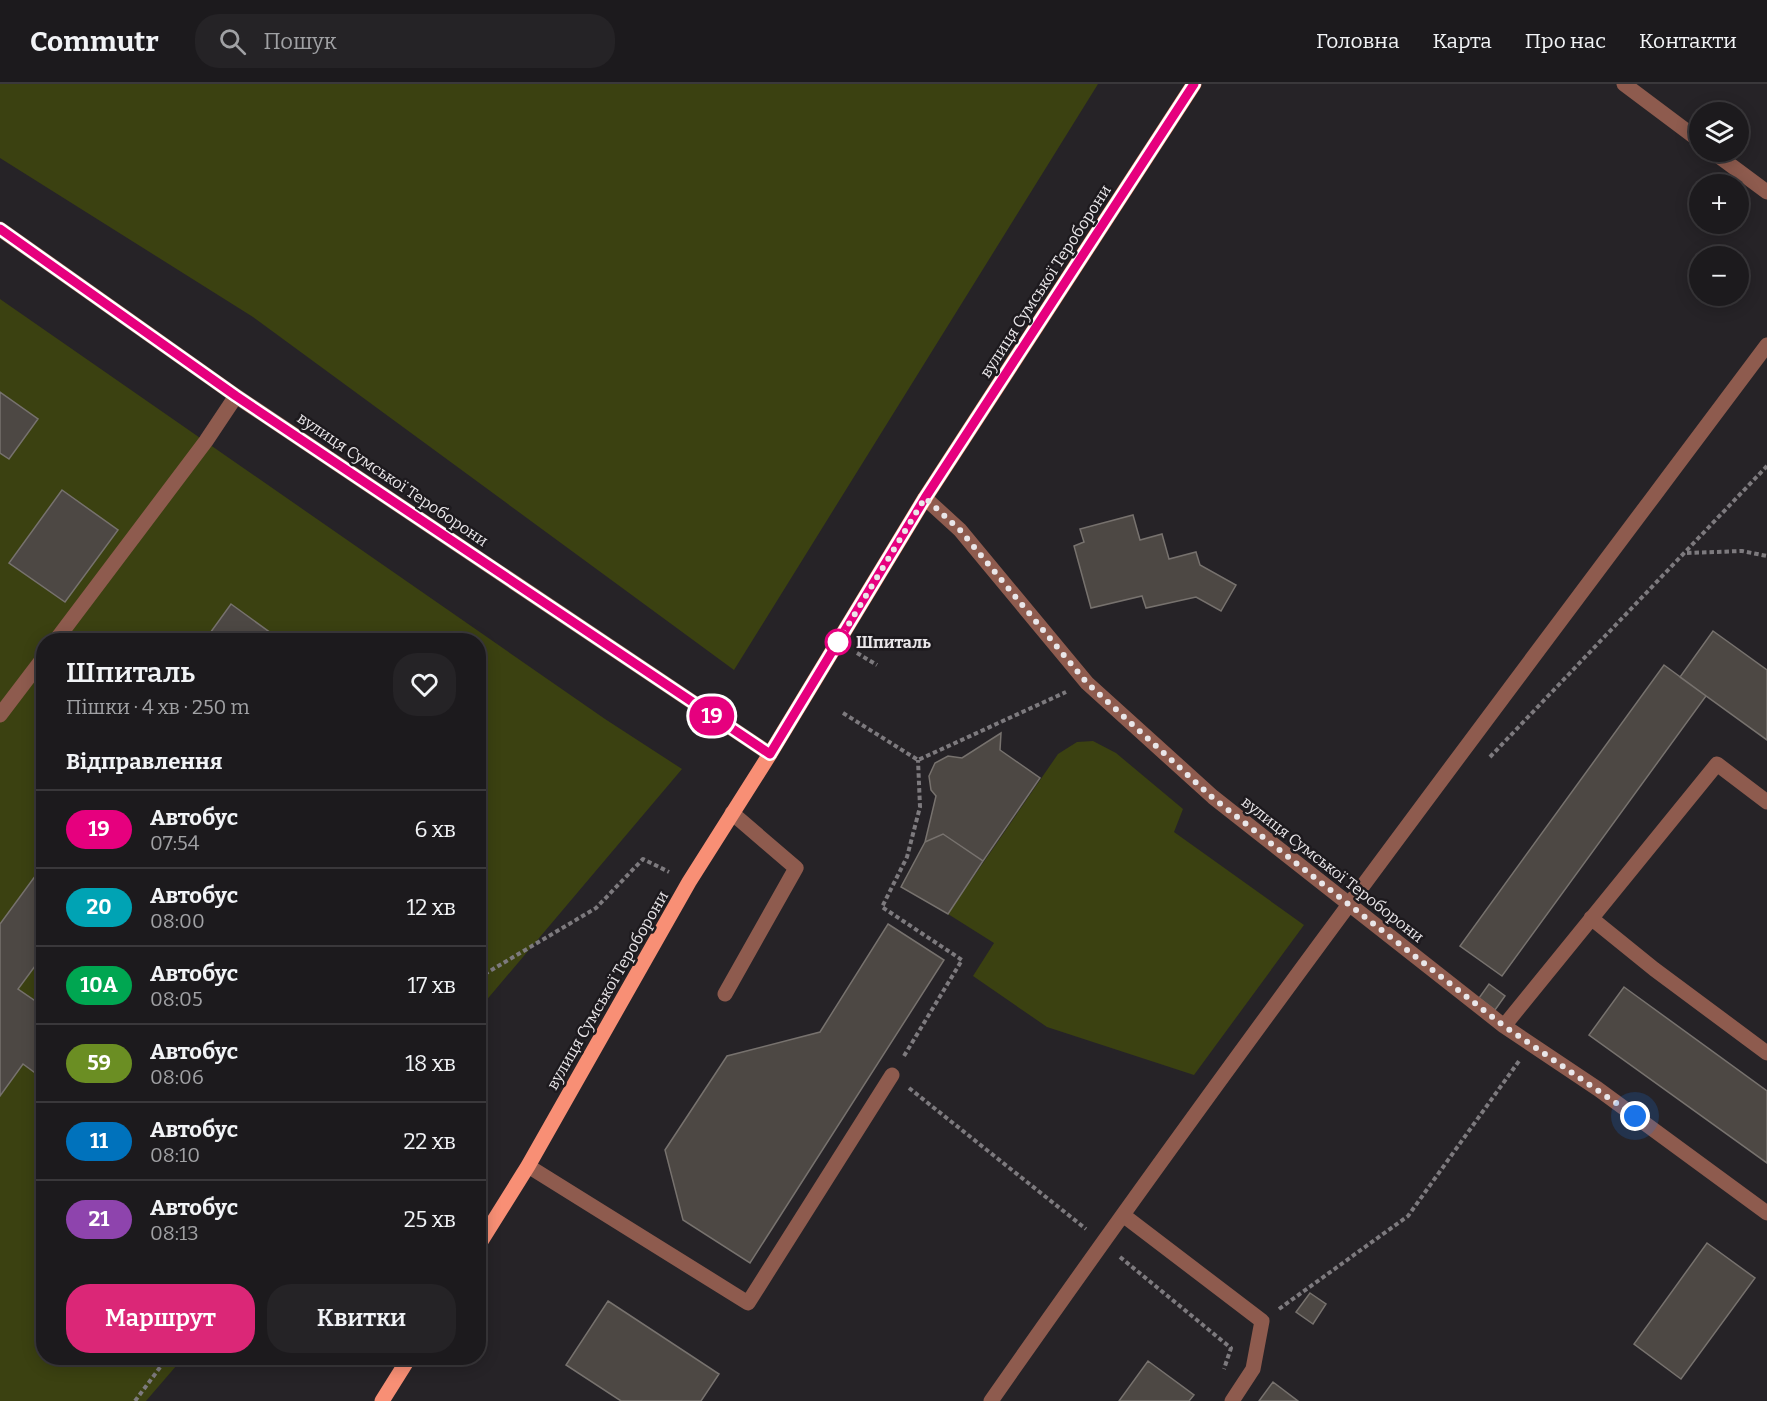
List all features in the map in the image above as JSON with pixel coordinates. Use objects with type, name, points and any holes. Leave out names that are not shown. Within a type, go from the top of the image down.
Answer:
[{"type":"main road","name":"вулиця Сумської Тероборони","points":[[486,1233],[528,1166],[689,882],[770,754],[925,498],[1194,84]]},
{"type":"main road","points":[[382,1401],[405,1365]]},
{"type":"street","points":[[1623,84],[1689,133]]},
{"type":"street","points":[[1726,162],[1767,192]]},
{"type":"street","name":"вулиця Сумської Тероборони","points":[[0,229],[236,396],[770,754]]},
{"type":"street","points":[[991,1401],[1102,1242],[1347,905],[1767,345]]},
{"type":"street","points":[[61,633],[206,441],[236,396]]},
{"type":"street","name":"вулиця Сумської Тероборони","points":[[925,498],[960,530],[1087,683],[1213,798],[1504,1026],[1767,1213]]},
{"type":"street","points":[[0,715],[36,668]]},
{"type":"street","points":[[1504,1026],[1717,764],[1767,802]]},
{"type":"street","points":[[725,994],[796,868],[732,813]]},
{"type":"street","points":[[1591,918],[1654,969],[1767,1053]]},
{"type":"street","points":[[528,1166],[748,1303],[892,1075]]},
{"type":"street","points":[[1123,1215],[1262,1321],[1253,1369],[1232,1401]]},
{"type":"path","points":[[1488,759],[1687,553],[1767,466]]},
{"type":"path","points":[[1687,553],[1742,551],[1767,556]]},
{"type":"path","points":[[918,760],[1087,683]]},
{"type":"path","points":[[843,713],[918,760]]},
{"type":"path","points":[[918,760],[920,807],[907,857],[882,907],[962,960],[892,1075],[1231,1348],[1220,1380]]},
{"type":"path","points":[[486,973],[596,908],[643,859],[689,882]]},
{"type":"path","points":[[1262,1321],[1408,1216],[1531,1044]]},
{"type":"path","points":[[135,1401],[163,1365]]},
{"type":"green space","points":[[0,84],[1098,84],[734,670],[253,317],[0,158]]},
{"type":"green space","points":[[0,299],[481,633],[36,633],[36,1365],[177,1365],[146,1401],[0,1401]]},
{"type":"green space","points":[[486,636],[682,769],[486,1001]]},
{"type":"green space","points":[[1093,741],[1116,753],[1183,809],[1174,832],[1304,925],[1194,1075],[1047,1027],[973,976],[994,943],[948,914],[1058,754],[1077,742]]},
{"type":"building","points":[[0,392],[38,419],[9,459],[0,453]]},
{"type":"building","points":[[62,490],[118,530],[65,602],[9,563]]},
{"type":"building","points":[[1133,515],[1140,540],[1162,534],[1169,559],[1196,552],[1200,565],[1236,585],[1221,611],[1196,597],[1146,608],[1142,596],[1091,608],[1074,546],[1084,542],[1080,529]]},
{"type":"building","points":[[231,604],[271,633],[210,633]]},
{"type":"building","points":[[1713,631],[1767,670],[1767,740],[1680,677]]},
{"type":"building","points":[[1664,665],[1706,696],[1502,976],[1460,946]]},
{"type":"building","points":[[1001,733],[1000,750],[1040,778],[983,861],[943,834],[925,842],[936,796],[931,790],[929,776],[935,763],[948,756],[962,758]]},
{"type":"building","points":[[943,834],[983,861],[948,914],[901,887],[925,842]]},
{"type":"building","points":[[36,875],[36,965],[18,989],[36,1001],[36,1074],[23,1064],[0,1096],[0,924]]},
{"type":"building","points":[[888,924],[944,960],[750,1263],[683,1220],[665,1150],[727,1056],[820,1032]]},
{"type":"building","points":[[1489,984],[1505,996],[1495,1010],[1479,998]]},
{"type":"building","points":[[1624,987],[1767,1091],[1767,1163],[1589,1035]]},
{"type":"building","points":[[1707,1243],[1755,1278],[1681,1379],[1634,1344]]},
{"type":"building","points":[[1310,1293],[1326,1304],[1313,1324],[1296,1312]]},
{"type":"building","points":[[608,1301],[719,1374],[701,1401],[621,1401],[566,1365]]},
{"type":"building","points":[[1148,1361],[1194,1395],[1189,1401],[1119,1401]]},
{"type":"building","points":[[1273,1382],[1298,1401],[1259,1401]]},
{"type":"bus line","name":"19","points":[[0,229],[236,396],[770,754],[925,498],[1194,84]]},
{"type":"place","name":"Шпиталь","points":[[838,642]]},
{"type":"route","points":[[838,642],[925,498],[960,530],[1087,683],[1213,798],[1504,1026],[1635,1116]]}]
